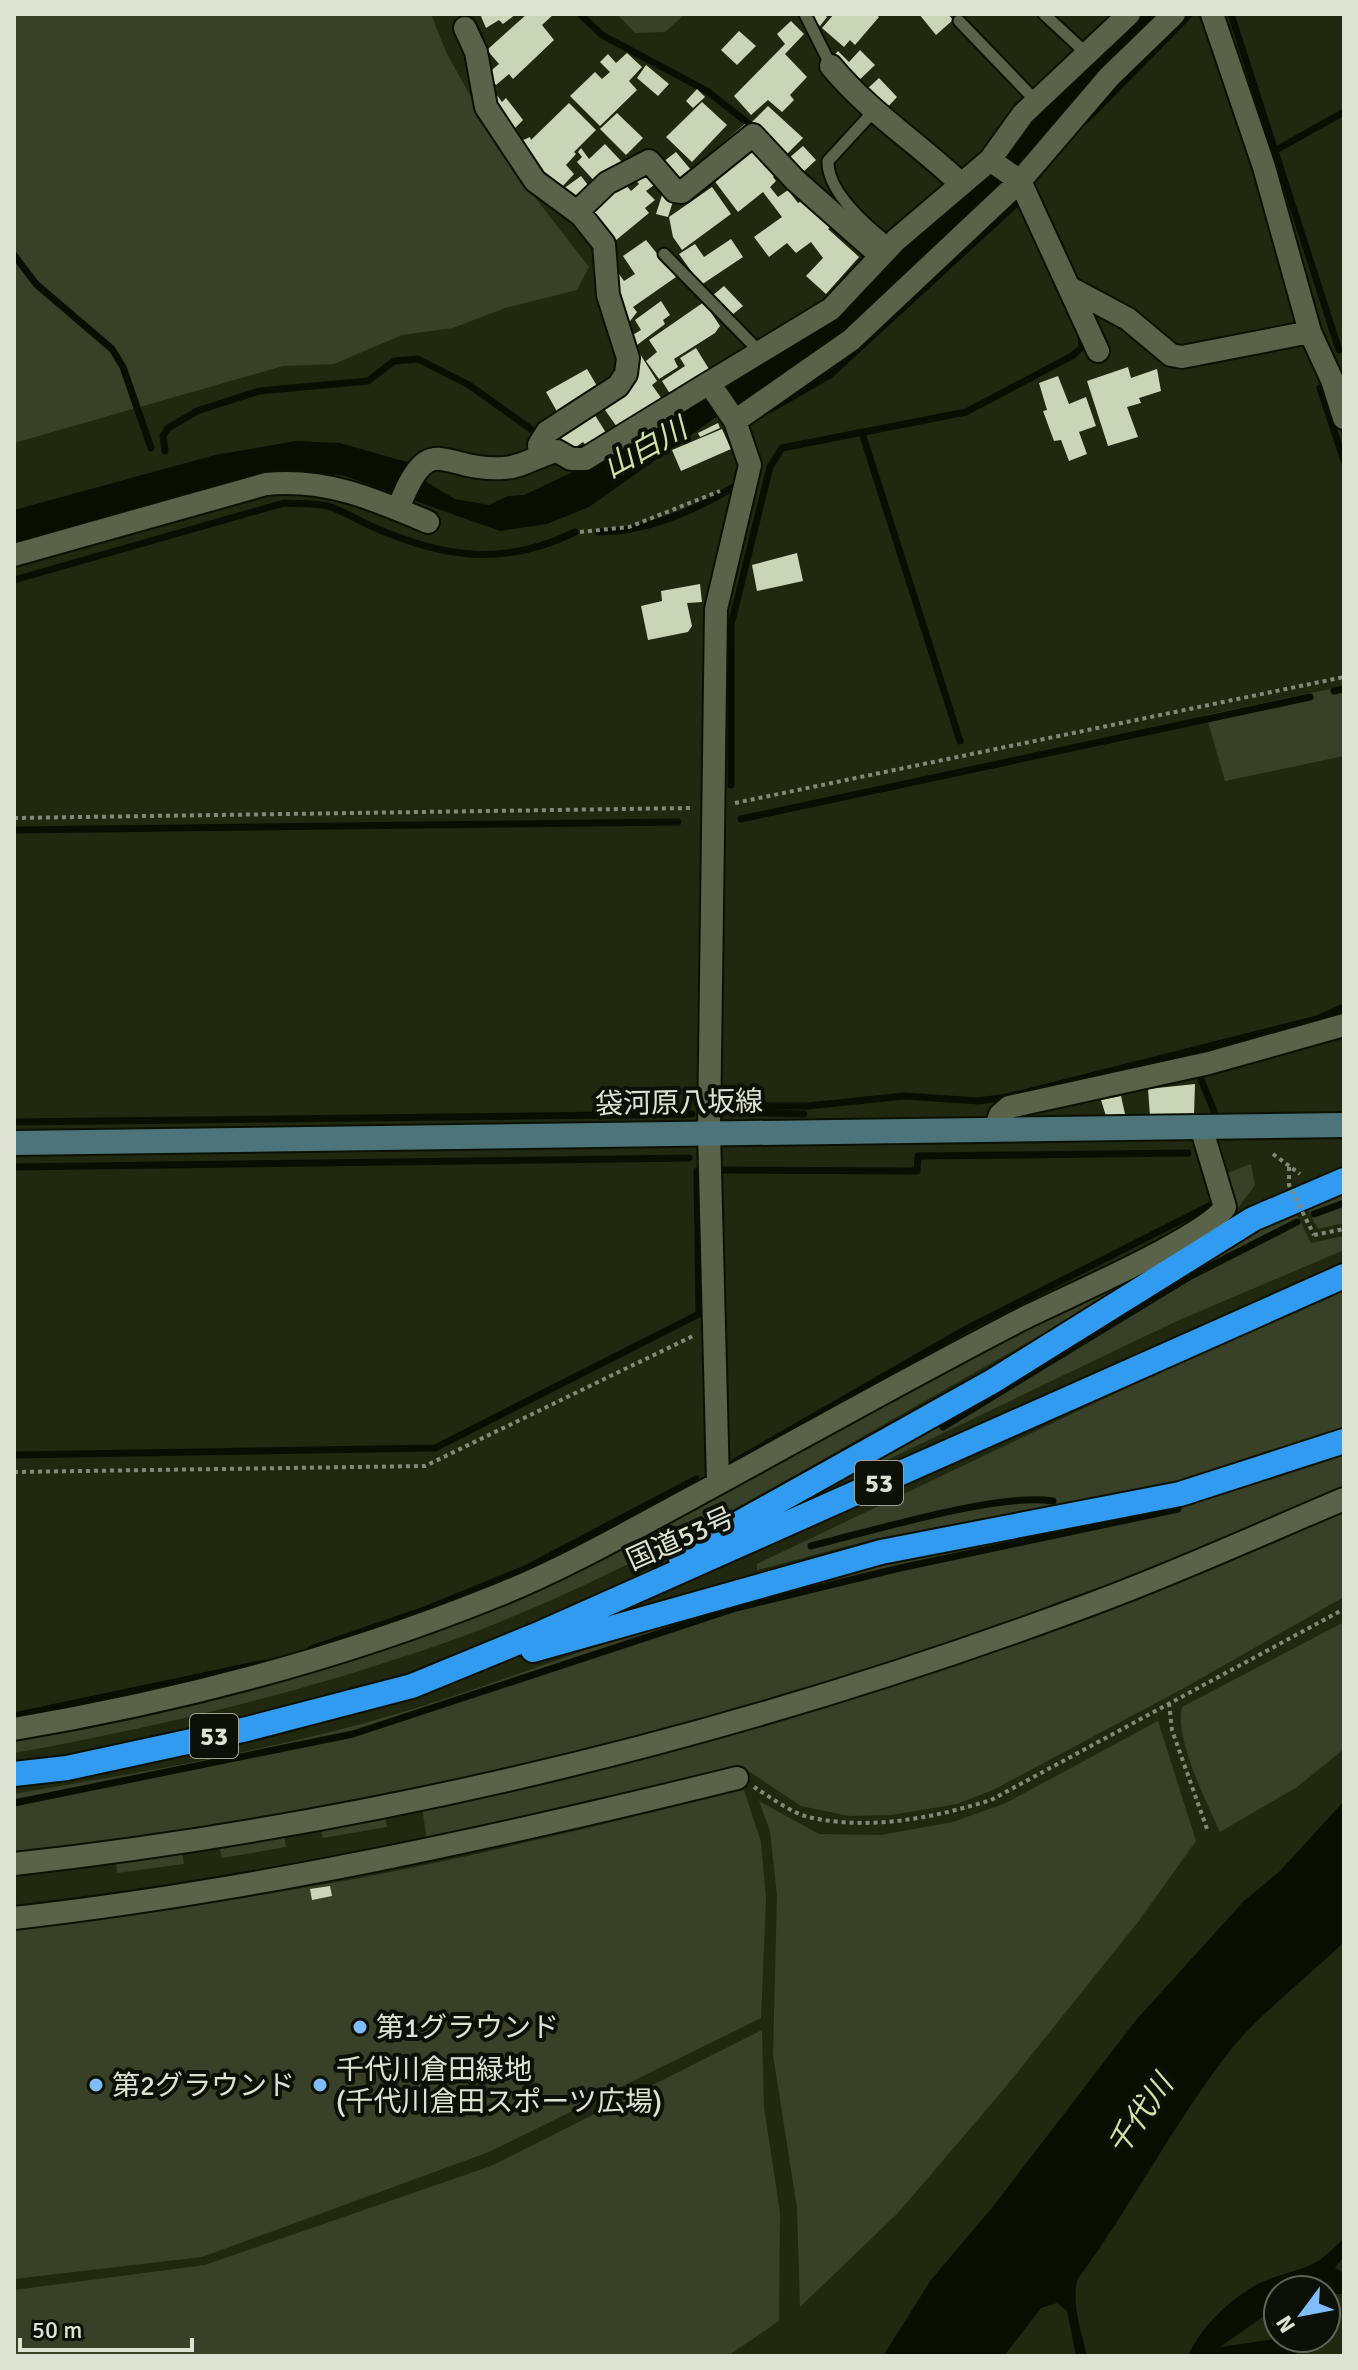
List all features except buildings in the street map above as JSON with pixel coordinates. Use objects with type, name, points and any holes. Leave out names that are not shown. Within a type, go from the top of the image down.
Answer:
[{"type":"highway","points":[[541,1633],[993,1381],[1253,1219],[1344,1180]]},
{"type":"highway","name":"国道53号","points":[[14,1774],[67,1768],[247,1729],[412,1686],[541,1633],[1344,1276]]},
{"type":"highway","points":[[412,1686],[808,1571],[1025,1522],[1180,1494],[1344,1441]]},
{"type":"main road","name":"袋河原八坂線","points":[[14,1143],[709,1131],[1344,1125]]},
{"type":"street","points":[[398,509],[418,465],[428,459],[504,468],[557,451],[571,459],[585,459],[831,309],[886,250],[990,160],[1023,114],[1129,14]]},
{"type":"street","points":[[735,421],[851,340],[1020,181],[1109,77],[1174,14]]},
{"type":"street","points":[[1212,14],[1264,167],[1310,332],[1338,376],[1344,418]]},
{"type":"street","points":[[465,28],[476,52],[486,107],[535,181],[577,212],[604,244],[608,295],[628,358],[626,374],[618,386],[547,432],[539,445],[540,457]]},
{"type":"street","points":[[831,66],[873,112],[903,131],[961,184]]},
{"type":"street","points":[[577,212],[607,183],[649,161],[675,191],[682,192],[753,135],[795,180],[886,250]]},
{"type":"street","points":[[990,160],[1020,181],[1098,351]]},
{"type":"street","points":[[1072,289],[1128,319],[1171,355],[1182,357],[1310,332]]},
{"type":"street","points":[[709,383],[735,421],[750,465],[716,609],[709,1131],[718,1483]]},
{"type":"street","points":[[14,555],[266,484],[292,481],[343,488],[428,522]]},
{"type":"street","points":[[995,1130],[1000,1115],[1009,1107],[1209,1063],[1344,1025]]},
{"type":"street","points":[[14,1729],[118,1711],[252,1680],[381,1639],[498,1596],[585,1556],[874,1397],[1166,1248],[1219,1216],[1225,1207],[1201,1127]]},
{"type":"street","points":[[14,1864],[105,1854],[435,1795],[640,1747],[806,1701],[1094,1603],[1344,1499]]},
{"type":"street","points":[[14,1918],[156,1902],[352,1867],[510,1834],[737,1778]]},
{"type":"lane","points":[[805,14],[831,66]]},
{"type":"lane","points":[[1044,14],[1087,54]]},
{"type":"lane","points":[[959,21],[1036,101]]},
{"type":"lane","points":[[873,112],[828,161],[828,172],[834,187],[886,250]]},
{"type":"lane","points":[[664,254],[760,352]]},
{"type":"path","points":[[580,532],[629,527],[725,488]]},
{"type":"path","points":[[14,818],[713,808],[1344,677]]},
{"type":"path","points":[[1273,1154],[1289,1167],[1289,1185],[1314,1235],[1344,1229]]},
{"type":"path","points":[[14,1472],[425,1466],[714,1326]]},
{"type":"path","points":[[737,1778],[806,1816],[854,1822],[942,1815],[991,1800],[1344,1609]]},
{"type":"path","points":[[1169,1703],[1172,1730],[1207,1829]]},
{"type":"green space","points":[[14,14],[431,14],[446,52],[506,160],[589,267],[577,290],[505,308],[453,328],[402,335],[334,364],[283,366],[14,443]]},
{"type":"green space","points":[[617,14],[685,14],[665,32],[635,33]]},
{"type":"green space","points":[[1344,686],[1344,756],[1225,781],[1206,715]]},
{"type":"green space","points":[[1251,1164],[1255,1185],[1238,1208],[1225,1174]]},
{"type":"green space","points":[[1344,1192],[1344,1223],[1318,1229],[1306,1207]]},
{"type":"green space","points":[[1295,1210],[1311,1243],[1344,1236],[1344,1250],[1177,1321],[868,1469],[848,1474],[1249,1234]]},
{"type":"green space","points":[[1132,1276],[1112,1292],[1045,1332],[784,1481],[570,1592],[496,1623],[371,1667],[168,1722],[14,1753],[14,1738],[243,1691],[406,1639]]},
{"type":"green space","points":[[1344,1290],[1344,1430],[1180,1481],[875,1539],[757,1570],[757,1564],[1189,1358]]},
{"type":"green space","points":[[1344,1455],[1344,1490],[1033,1612],[928,1649],[717,1715],[501,1771],[380,1796],[197,1828],[14,1855],[14,1794],[222,1756],[346,1728],[766,1592],[1202,1497]]},
{"type":"green space","points":[[1344,1511],[1344,1597],[1184,1688],[993,1790],[957,1804],[891,1815],[849,1816],[801,1806],[739,1765],[614,1799],[427,1840],[422,1808],[1182,1580]]},
{"type":"green space","points":[[1344,1622],[1344,1749],[1297,1787],[1220,1832],[1187,1753],[1182,1707]]},
{"type":"green space","points":[[1158,1721],[1196,1841],[1138,1922],[1004,2089],[898,2213],[800,2307],[797,2208],[773,2055],[777,1895],[770,1831],[759,1801],[819,1834],[881,1835],[953,1822],[1006,1803]]},
{"type":"green space","name":"千代川倉田緑地 (千代川倉田スポーツ広場)","points":[[744,1790],[761,1842],[766,1899],[761,2018],[489,2152],[202,2257],[14,2279],[14,1930],[185,1907],[355,1879],[467,1856]]},
{"type":"green space","points":[[385,1816],[387,1827],[323,1838],[320,1827]]},
{"type":"green space","points":[[284,1834],[286,1847],[222,1858],[219,1845]]},
{"type":"green space","points":[[182,1853],[184,1864],[117,1873],[116,1862]]},
{"type":"green space","points":[[762,2030],[764,2107],[780,2213],[779,2321],[728,2356],[14,2356],[14,2290],[205,2265],[491,2166]]},
{"type":"water","name":"山白川","points":[[1136,14],[1162,14],[1006,183],[847,330],[589,507],[547,524],[500,531],[342,475],[279,471],[14,544],[14,510],[215,455],[296,441],[340,443],[407,462],[420,478],[455,499],[489,505],[508,496],[524,495],[594,462],[883,263],[1007,151],[1076,73]]},
{"type":"water","name":"千代川","points":[[1344,1801],[1344,1942],[1269,2010],[1229,2052],[1077,2280],[1076,2309],[1087,2356],[1076,2356],[1067,2311],[1057,2303],[1041,2308],[1004,2356],[883,2356],[931,2280],[995,2204],[1136,2020],[1244,1901],[1280,1871]]},
{"type":"water","points":[[1344,2238],[1344,2256],[1335,2268],[1344,2273],[1344,2294],[1342,2274],[1284,2274],[1315,2263]]},
{"type":"water","points":[[1262,2282],[1262,2317],[1220,2347],[1262,2341],[1262,2354],[1296,2354],[1294,2356],[1188,2356],[1209,2323],[1240,2295]]},
{"type":"waterway","points":[[580,14],[602,35],[707,91],[757,130]]},
{"type":"waterway","points":[[1231,14],[1339,350]]},
{"type":"waterway","points":[[1087,119],[1189,15]]},
{"type":"waterway","points":[[1276,150],[1344,112]]},
{"type":"waterway","points":[[771,409],[830,375],[1019,201]]},
{"type":"waterway","points":[[14,255],[36,284],[112,349],[123,367],[151,448]]},
{"type":"waterway","points":[[731,785],[731,625],[770,467],[782,448],[966,412],[1072,356],[1082,347],[1081,334]]},
{"type":"waterway","points":[[165,451],[163,436],[168,428],[197,411],[259,391],[368,381],[394,361],[418,359],[469,385],[535,432]]},
{"type":"waterway","points":[[1320,388],[1344,461]]},
{"type":"waterway","points":[[863,436],[960,741]]},
{"type":"waterway","points":[[598,532],[634,528],[669,518],[735,486]]},
{"type":"waterway","points":[[14,580],[284,503],[327,506],[399,538],[474,554],[523,550],[575,532]]},
{"type":"waterway","points":[[1334,691],[1344,689]]},
{"type":"waterway","points":[[741,819],[1310,697]]},
{"type":"waterway","points":[[14,830],[678,822]]},
{"type":"waterway","points":[[731,1106],[808,1106],[904,1096],[979,1101],[1007,1097],[1317,1019],[1344,1007]]},
{"type":"waterway","points":[[1198,1072],[1214,1111]]},
{"type":"waterway","points":[[730,1112],[804,1114]]},
{"type":"waterway","points":[[14,1122],[692,1114]]},
{"type":"waterway","points":[[722,1170],[917,1171],[918,1156],[1188,1153]]},
{"type":"waterway","points":[[14,1167],[689,1158]]},
{"type":"waterway","points":[[14,1455],[435,1448],[699,1314],[697,1171]]},
{"type":"waterway","points":[[1314,1214],[1344,1203]]},
{"type":"waterway","points":[[733,1463],[966,1329],[1209,1206]]},
{"type":"waterway","points":[[943,1427],[1189,1277],[1297,1222]]},
{"type":"waterway","points":[[311,1649],[427,1609],[525,1569],[696,1479]]},
{"type":"waterway","points":[[811,1546],[968,1508],[1001,1502],[1053,1501]]},
{"type":"waterway","points":[[14,1803],[353,1734],[736,1608],[900,1568],[1178,1509]]},
{"type":"waterway","points":[[14,1716],[265,1663]]},
{"type":"place","name":"第1グラウンド","points":[[360,2027]]},
{"type":"place","name":"第2グラウンド","points":[[96,2085]]},
{"type":"place","name":"千代川倉田緑地 (千代川倉田スポーツ広場)","points":[[320,2085]]}]
